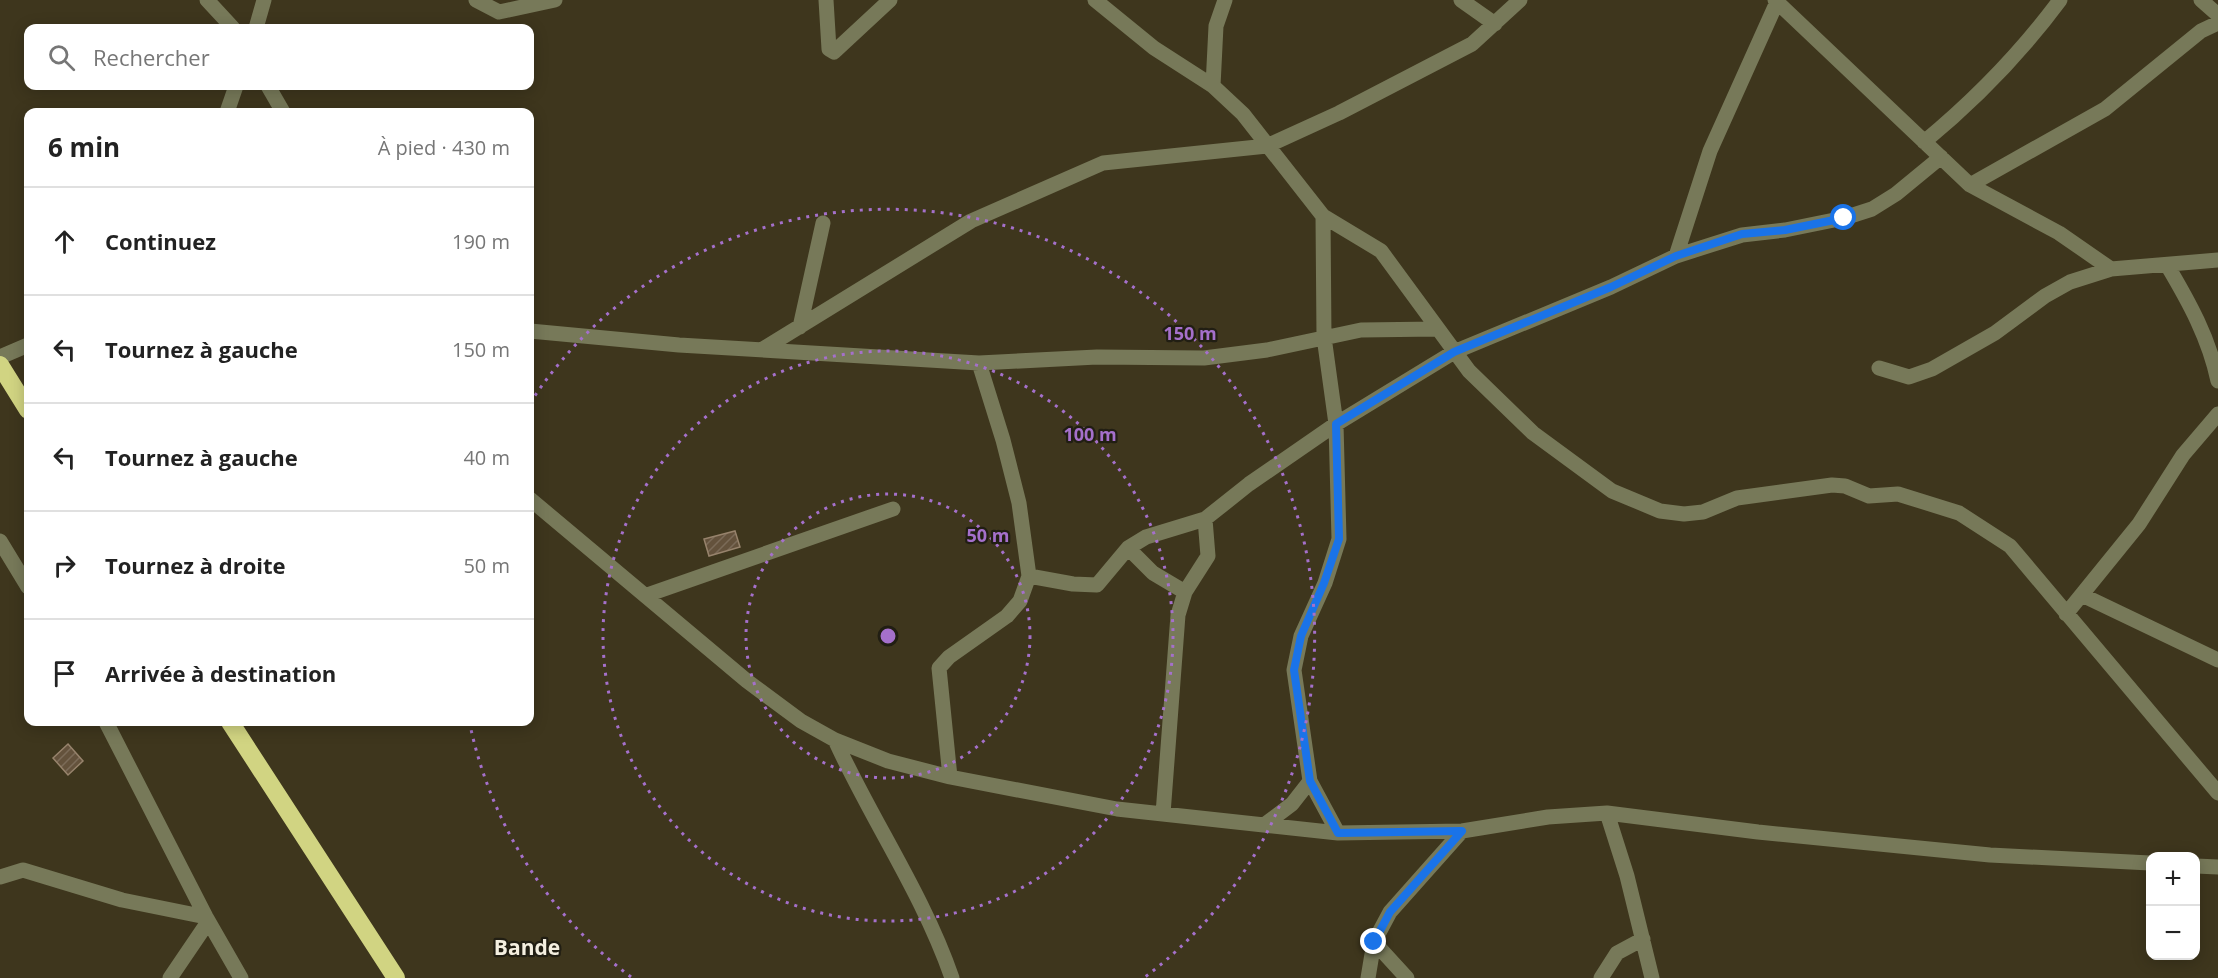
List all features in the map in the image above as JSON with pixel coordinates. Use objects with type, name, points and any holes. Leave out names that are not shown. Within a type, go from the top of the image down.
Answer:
[{"type":"highway","points":[[0,365],[24,404]]},
{"type":"highway","points":[[233,726],[396,978]]},
{"type":"street","points":[[207,0],[229,24]]},
{"type":"street","points":[[257,24],[264,0]]},
{"type":"street","points":[[476,0],[499,12],[555,0]]},
{"type":"street","points":[[826,0],[829,49],[834,52],[890,0]]},
{"type":"street","points":[[1095,0],[1154,48],[1213,86],[1243,114],[1323,216],[1381,250],[1469,371],[1533,433],[1612,491],[1660,512],[1684,514],[1703,512],[1737,498],[1810,487],[1845,486],[1869,496],[1898,494],[1959,513],[2010,546],[2218,793]]},
{"type":"street","points":[[1213,86],[1216,26],[1225,0]]},
{"type":"street","points":[[1461,0],[1495,24]]},
{"type":"street","points":[[763,349],[971,221],[1103,163],[1268,146],[1339,113],[1472,44],[1520,0]]},
{"type":"street","points":[[1924,141],[1964,109],[1999,74],[2032,38],[2060,0]]},
{"type":"street","points":[[2201,0],[2218,15]]},
{"type":"street","points":[[1676,256],[1710,151],[1776,1],[1970,185],[2059,233],[2111,269]]},
{"type":"street","points":[[1970,185],[2105,109],[2202,31],[2218,23]]},
{"type":"street","points":[[228,108],[235,90]]},
{"type":"street","points":[[270,90],[281,108]]},
{"type":"street","points":[[1029,576],[1073,584],[1097,585],[1128,548],[1146,537],[1205,519],[1249,484],[1336,424],[1454,352],[1611,287],[1676,256],[1742,234],[1815,224],[1872,209],[1896,194],[1941,157]]},
{"type":"street","points":[[1323,216],[1324,337],[1336,424],[1339,539],[1324,583],[1301,636],[1294,670],[1310,781],[1338,833]]},
{"type":"street","points":[[800,327],[823,224]]},
{"type":"street","points":[[1879,368],[1909,377],[1932,369],[1995,333],[2044,296],[2070,282],[2111,269],[2218,260]]},
{"type":"street","points":[[2167,265],[2194,311],[2214,362],[2218,381]]},
{"type":"street","points":[[534,331],[680,345],[979,363],[1097,357],[1204,358],[1267,350],[1361,330],[1437,329]]},
{"type":"street","points":[[0,357],[24,347]]},
{"type":"street","points":[[950,777],[939,668],[950,657],[1007,616],[1020,601],[1029,576],[1019,504],[1003,440],[979,363]]},
{"type":"street","points":[[2066,615],[2139,524],[2183,455],[2218,414],[2218,407]]},
{"type":"street","points":[[534,502],[747,681],[801,721],[835,740],[888,761],[950,777],[1117,809],[1338,833],[1462,831],[1548,817],[1607,813],[1758,832],[1990,855],[2146,863]]},
{"type":"street","points":[[647,595],[893,509]]},
{"type":"street","points":[[1163,814],[1178,615],[1185,592],[1208,555],[1205,519]]},
{"type":"street","points":[[0,541],[24,580]]},
{"type":"street","points":[[1128,548],[1154,573],[1185,592]]},
{"type":"street","points":[[2082,595],[2218,660]]},
{"type":"street","points":[[108,726],[207,919],[241,978]]},
{"type":"street","points":[[835,740],[860,795],[896,854],[942,950],[952,978]]},
{"type":"street","points":[[1264,825],[1292,804],[1310,781]]},
{"type":"street","points":[[1607,813],[1652,978]]},
{"type":"street","points":[[1368,978],[1374,942],[1390,912],[1462,831]]},
{"type":"street","points":[[2200,866],[2218,867]]},
{"type":"street","points":[[0,877],[22,870],[122,900],[207,919]]},
{"type":"street","points":[[170,978],[207,919]]},
{"type":"street","points":[[1601,978],[1617,953],[1643,939]]},
{"type":"street","points":[[1374,942],[1407,978]]},
{"type":"building","points":[[735,531],[740,547],[709,556],[704,539]]},
{"type":"building","points":[[68,744],[83,761],[68,775],[53,758]]},
{"type":"district","name":"Bande","points":[[527,947]]},
{"type":"route","points":[[1374,942],[1390,912],[1428,872],[1462,831],[1338,833],[1310,781],[1294,670],[1301,636],[1324,583],[1339,539],[1336,424],[1454,352],[1611,287],[1676,256],[1742,234],[1785,230],[1844,218]]}]
